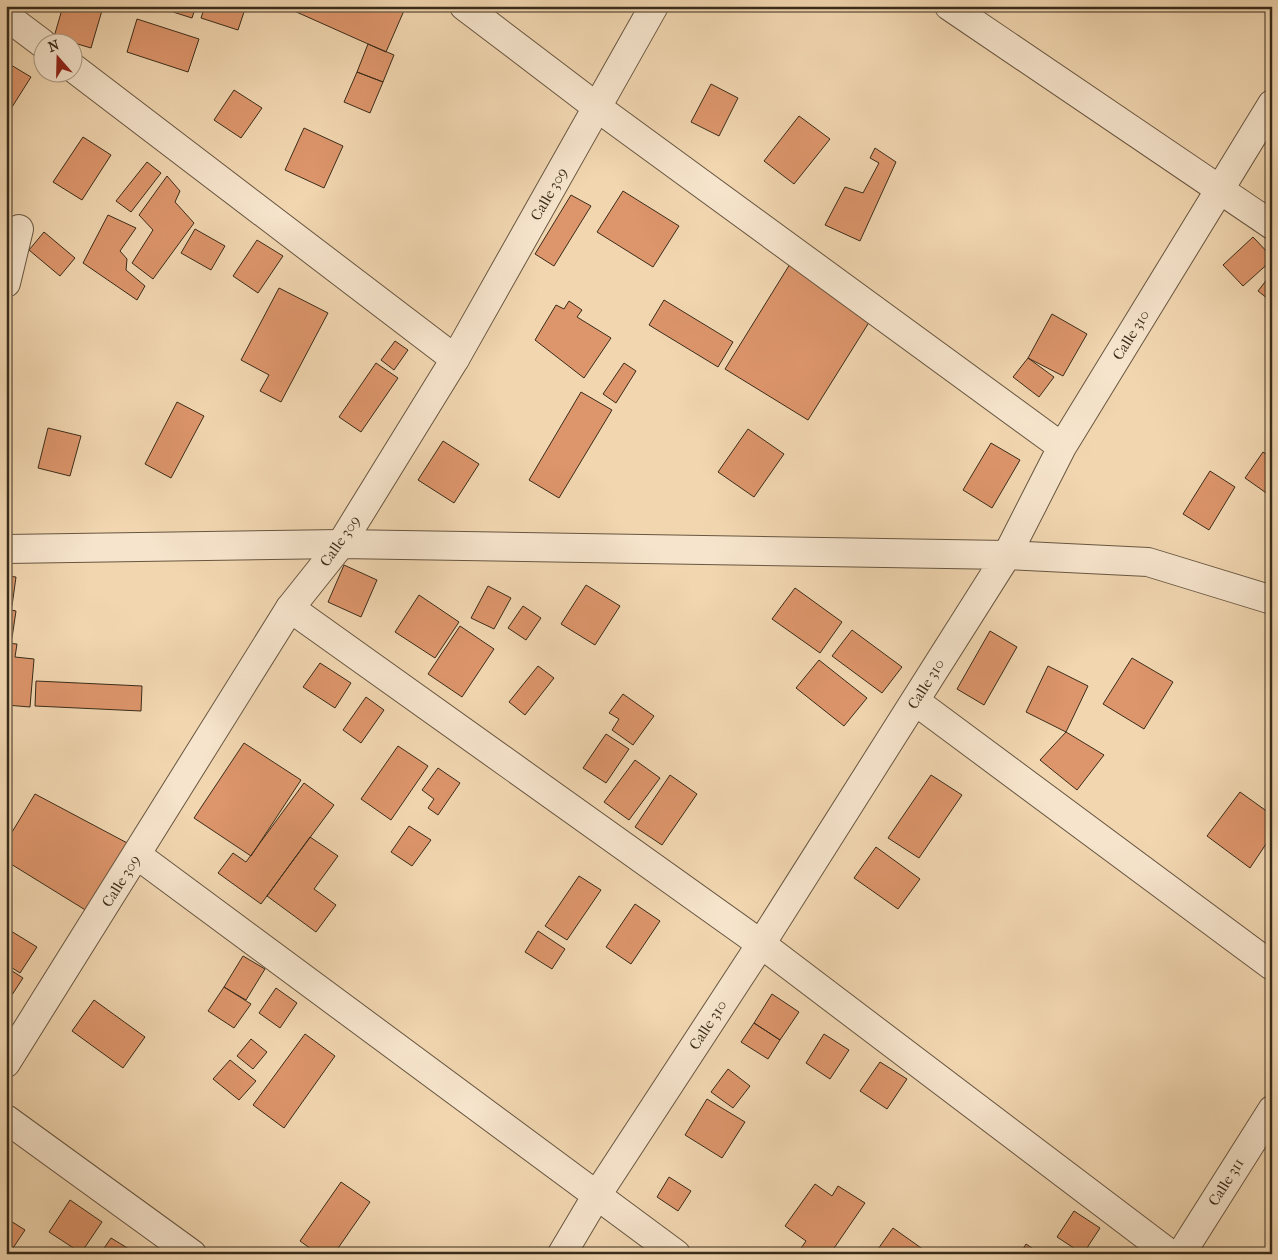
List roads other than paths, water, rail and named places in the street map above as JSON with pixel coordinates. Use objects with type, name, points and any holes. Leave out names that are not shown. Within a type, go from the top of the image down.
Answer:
[{"type":"street","points":[[464,6],[598,108],[1062,447]]},
{"type":"street","name":"Calle 309","points":[[6,1063],[138,855],[290,608],[341,544],[455,359],[654,6]]},
{"type":"street","points":[[950,6],[1272,225]]},
{"type":"street","points":[[6,16],[32,36]]},
{"type":"street","points":[[82,75],[455,359]]},
{"type":"street","name":"Calle 310","points":[[562,1254],[597,1195],[761,944],[1007,555],[1062,447],[1272,104]]},
{"type":"street","points":[[6,283],[19,229]]},
{"type":"street","points":[[6,548],[341,544],[1007,555],[1148,562],[1272,600]]},
{"type":"street","points":[[290,608],[761,944],[1170,1254]]},
{"type":"street","points":[[915,702],[1272,966]]},
{"type":"street","points":[[138,855],[676,1254]]},
{"type":"street","name":"Calle 311","points":[[1181,1254],[1272,1110]]},
{"type":"street","points":[[6,1119],[192,1254]]}]
